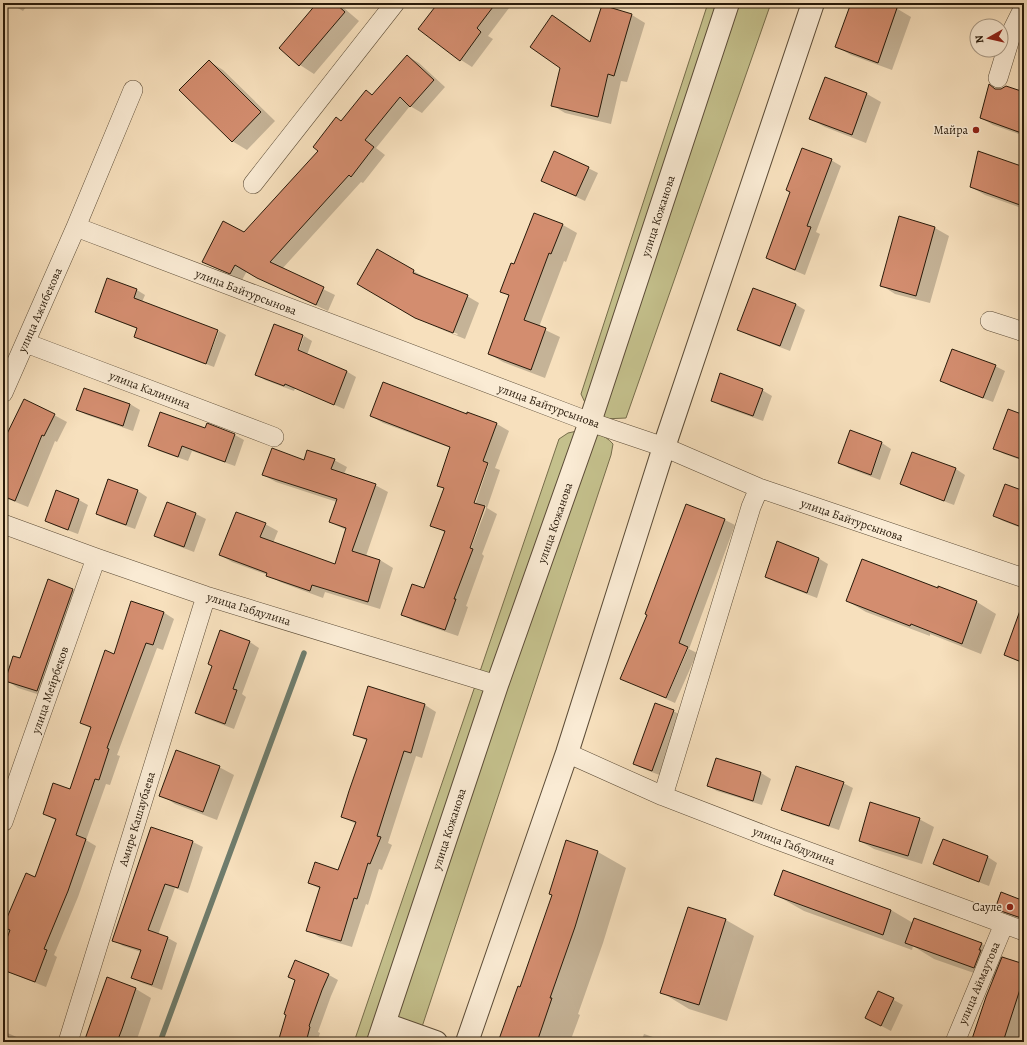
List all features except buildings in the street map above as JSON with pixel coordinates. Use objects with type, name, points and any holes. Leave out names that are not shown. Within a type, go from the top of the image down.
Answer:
[{"type":"street","points":[[253,184],[395,3]]},
{"type":"street","name":"улица Кожанова","points":[[382,1033],[497,685],[590,422],[728,3]]},
{"type":"street","points":[[467,1042],[567,754],[664,447],[813,3]]},
{"type":"street","points":[[998,78],[1013,29],[1024,7]]},
{"type":"street","name":"улица Ажибекова","points":[[3,393],[76,227],[133,90]]},
{"type":"street","name":"улица Байтурсынова","points":[[76,227],[590,422],[664,447],[759,488],[1024,578]]},
{"type":"street","points":[[990,321],[1024,332]]},
{"type":"street","name":"улица Калинина","points":[[26,343],[274,437]]},
{"type":"street","points":[[663,796],[751,507],[759,488]]},
{"type":"street","name":"улица Габдулина","points":[[3,524],[206,596],[497,685]]},
{"type":"street","name":"улица Мейрбеков","points":[[3,822],[96,558]]},
{"type":"street","name":"Амире Кашаубаева","points":[[68,1042],[206,596]]},
{"type":"street","name":"улица Габдулина","points":[[567,754],[663,796],[769,837],[1024,931]]},
{"type":"street","name":"улица Аймаутова","points":[[955,1042],[1004,924]]},
{"type":"street","points":[[382,1033],[436,1042]]},
{"type":"shaded area","points":[[708,3],[771,3],[626,418],[604,419],[588,409],[581,394]]},
{"type":"shaded area","points":[[577,431],[606,437],[613,444],[611,455],[417,1042],[354,1042],[559,439],[568,433]]},
{"type":"waterway","points":[[160,1042],[304,653]]},
{"type":"place","name":"Майра","points":[[976,130]]},
{"type":"place","name":"Сауле","points":[[1010,907]]}]
